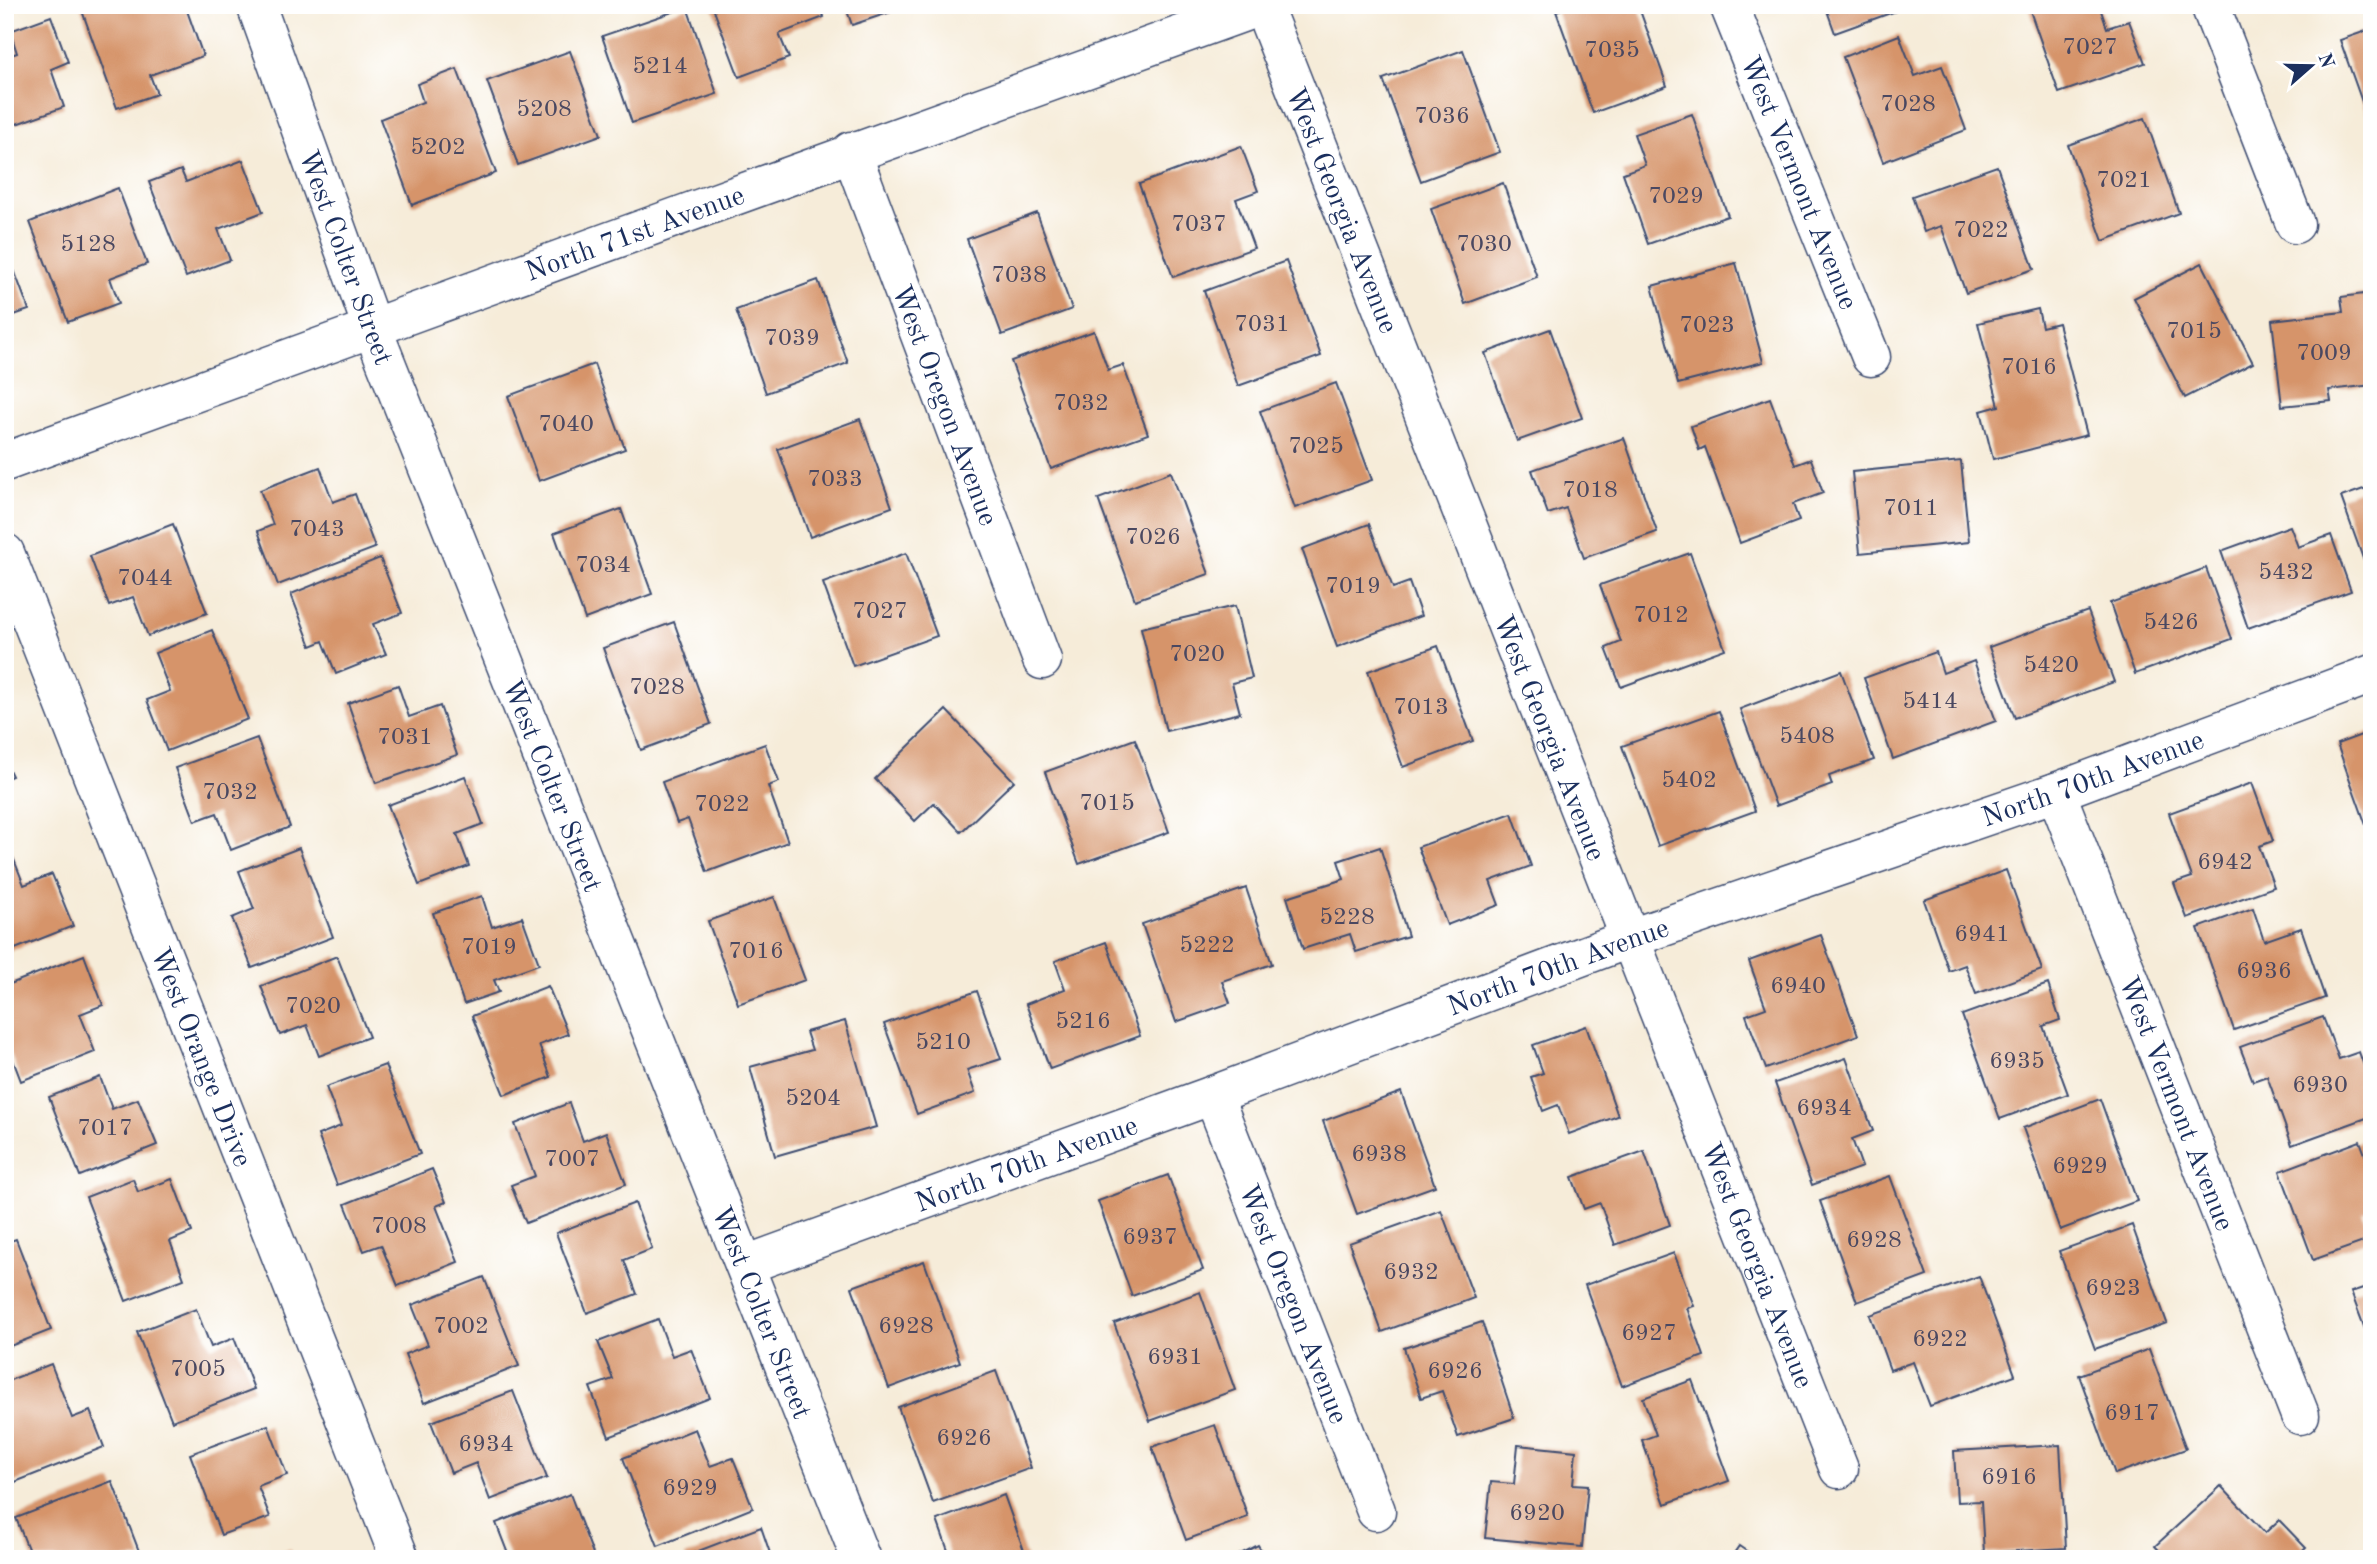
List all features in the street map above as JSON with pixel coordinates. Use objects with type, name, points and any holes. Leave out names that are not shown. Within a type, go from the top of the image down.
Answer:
[{"type":"street","name":"West Colter Street","points":[[256,5],[373,330],[861,1559]]},
{"type":"street","name":"West Vermont Avenue","points":[[1728,5],[1871,357]]},
{"type":"street","points":[[2210,5],[2295,224]]},
{"type":"street","name":"North 71st Avenue","points":[[5,462],[373,330],[851,152],[1264,6]]},
{"type":"street","name":"West Georgia Avenue","points":[[1264,6],[1839,1469]]},
{"type":"street","name":"West Oregon Avenue","points":[[851,152],[1042,660]]},
{"type":"street","name":"West Orange Drive","points":[[5,553],[400,1559]]},
{"type":"street","name":"North 70th Avenue","points":[[745,1265],[1213,1095],[1631,938],[2056,792],[2372,674]]},
{"type":"street","name":"West Vermont Avenue","points":[[2056,792],[2300,1415]]},
{"type":"street","name":"West Oregon Avenue","points":[[1213,1095],[1376,1511]]},
{"type":"building","points":[[80,5],[140,5],[141,9],[152,5],[185,5],[203,56],[150,75],[157,94],[117,108]]},
{"type":"building","points":[[712,5],[820,5],[824,17],[779,34],[789,58],[739,77]]},
{"type":"building","points":[[845,5],[909,5],[909,6],[852,25]]},
{"type":"building","points":[[1573,5],[1638,5],[1667,86],[1593,113],[1556,11]]},
{"type":"building","points":[[1825,5],[1910,5],[1910,6],[1835,33]]},
{"type":"building","points":[[2028,5],[2099,5],[2107,28],[2129,21],[2145,63],[2059,93]]},
{"type":"building","points":[[687,7],[717,94],[632,123],[602,36]]},
{"type":"building","points":[[51,16],[68,62],[51,69],[64,107],[5,128],[5,57],[17,53],[10,31]]},
{"type":"building","points":[[2372,29],[2372,127],[2371,127],[2340,40]]},
{"type":"building","points":[[1899,35],[1915,76],[1942,66],[1966,130],[1883,162],[1843,57]]},
{"type":"building","points":[[1463,50],[1500,152],[1421,181],[1383,79]]},
{"type":"building","points":[[570,51],[601,135],[518,165],[487,81]]},
{"type":"building","points":[[457,69],[496,173],[412,205],[380,119],[423,102],[417,84]]},
{"type":"building","points":[[1692,114],[1728,216],[1648,244],[1623,173],[1645,165],[1634,134]]},
{"type":"building","points":[[2145,118],[2179,213],[2103,241],[2068,145]]},
{"type":"building","points":[[1241,146],[1258,191],[1236,199],[1254,248],[1173,277],[1139,184]]},
{"type":"building","points":[[243,160],[263,212],[218,229],[230,260],[186,277],[149,182],[181,170],[186,182]]},
{"type":"building","points":[[1997,166],[2034,269],[1966,293],[1941,226],[1924,232],[1912,196]]},
{"type":"building","points":[[1503,183],[1537,277],[1465,304],[1431,209]]},
{"type":"building","points":[[118,188],[147,264],[110,278],[119,303],[68,322],[30,222]]},
{"type":"building","points":[[1037,213],[1072,309],[1002,335],[967,239]]},
{"type":"building","points":[[5,246],[29,310],[5,318]]},
{"type":"building","points":[[1286,261],[1321,356],[1238,386],[1204,291]]},
{"type":"building","points":[[1736,263],[1763,362],[1678,384],[1652,286]]},
{"type":"building","points":[[2202,263],[2253,363],[2185,398],[2134,298]]},
{"type":"building","points":[[818,280],[848,363],[766,393],[736,310]]},
{"type":"building","points":[[2372,293],[2372,385],[2329,390],[2331,401],[2282,406],[2272,320],[2343,312],[2341,297]]},
{"type":"building","points":[[2038,309],[2042,327],[2058,323],[2087,435],[1993,459],[1981,411],[1999,406],[1978,323]]},
{"type":"building","points":[[1550,329],[1582,418],[1517,441],[1485,353]]},
{"type":"building","points":[[1094,331],[1108,370],[1123,365],[1148,434],[1051,469],[1011,361]]},
{"type":"building","points":[[594,364],[625,449],[539,481],[508,396]]},
{"type":"building","points":[[1336,383],[1372,480],[1295,508],[1260,411]]},
{"type":"building","points":[[1770,398],[1795,465],[1811,459],[1823,493],[1793,504],[1799,521],[1740,543],[1705,447],[1699,450],[1691,426]]},
{"type":"building","points":[[860,419],[892,507],[810,537],[778,449]]},
{"type":"building","points":[[1624,438],[1657,532],[1584,558],[1566,508],[1548,514],[1532,470]]},
{"type":"building","points":[[1961,461],[1969,542],[1860,553],[1852,472]]},
{"type":"building","points":[[320,467],[333,502],[355,494],[375,548],[278,585],[258,531],[273,525],[260,490]]},
{"type":"building","points":[[1171,472],[1209,574],[1135,600],[1098,499]]},
{"type":"building","points":[[2372,486],[2372,561],[2365,564],[2341,497]]},
{"type":"building","points":[[621,509],[652,594],[585,619],[554,533]]},
{"type":"building","points":[[173,524],[207,613],[148,636],[133,597],[109,606],[90,556]]},
{"type":"building","points":[[1369,524],[1393,588],[1409,582],[1421,616],[1337,647],[1302,549]]},
{"type":"building","points":[[2290,526],[2298,547],[2331,535],[2351,591],[2248,628],[2221,551]]},
{"type":"building","points":[[906,553],[937,636],[853,666],[823,583]]},
{"type":"building","points":[[1690,553],[1725,649],[1621,687],[1606,648],[1621,642],[1600,585]]},
{"type":"building","points":[[380,558],[402,613],[373,624],[386,654],[336,674],[323,641],[311,646],[291,594]]},
{"type":"building","points":[[2206,568],[2232,639],[2135,674],[2110,603]]},
{"type":"building","points":[[1235,606],[1252,678],[1232,683],[1240,713],[1166,731],[1141,628]]},
{"type":"building","points":[[2088,611],[2114,682],[2015,718],[1989,647]]},
{"type":"building","points":[[674,622],[711,724],[641,750],[603,648]]},
{"type":"building","points":[[212,630],[248,719],[167,751],[147,700],[170,691],[155,653]]},
{"type":"building","points":[[1438,646],[1473,741],[1403,767],[1368,671]]},
{"type":"building","points":[[1936,652],[1943,673],[1974,661],[1996,721],[1893,759],[1864,678]]},
{"type":"building","points":[[1841,671],[1874,760],[1829,776],[1832,785],[1776,806],[1740,709]]},
{"type":"building","points":[[398,685],[409,717],[440,706],[457,755],[376,783],[348,703]]},
{"type":"building","points":[[946,710],[1014,781],[961,832],[934,803],[915,821],[875,779]]},
{"type":"building","points":[[1719,711],[1755,811],[1658,846],[1622,746]]},
{"type":"building","points":[[2372,731],[2372,839],[2371,839],[2337,744]]},
{"type":"building","points":[[257,738],[290,827],[231,850],[217,813],[195,821],[175,768]]},
{"type":"building","points":[[1135,739],[1169,832],[1079,864],[1045,772]]},
{"type":"building","points":[[765,744],[779,782],[768,786],[788,842],[707,872],[688,819],[677,823],[662,782]]},
{"type":"building","points":[[5,761],[12,776],[5,779]]},
{"type":"building","points":[[465,776],[483,824],[457,834],[469,866],[419,885],[388,805]]},
{"type":"building","points":[[2252,783],[2273,841],[2259,846],[2274,887],[2187,918],[2174,883],[2192,877],[2169,813]]},
{"type":"building","points":[[1512,813],[1531,866],[1490,881],[1499,905],[1447,925],[1418,847]]},
{"type":"building","points":[[9,847],[24,885],[52,874],[73,926],[5,953],[5,849]]},
{"type":"building","points":[[1380,847],[1408,936],[1356,952],[1350,934],[1303,949],[1287,897],[1344,879],[1338,861]]},
{"type":"building","points":[[299,848],[333,937],[252,968],[232,918],[254,909],[239,871]]},
{"type":"building","points":[[2006,870],[2042,970],[1976,994],[1965,965],[1949,971],[1924,900]]},
{"type":"building","points":[[1246,888],[1272,964],[1222,981],[1230,1003],[1176,1022],[1142,924]]},
{"type":"building","points":[[482,896],[492,927],[522,917],[539,964],[494,980],[499,992],[464,1004],[433,913]]},
{"type":"building","points":[[774,897],[805,980],[738,1004],[708,921]]},
{"type":"building","points":[[2253,908],[2264,941],[2301,928],[2325,998],[2234,1030],[2198,928]]},
{"type":"building","points":[[1821,935],[1858,1035],[1766,1069],[1746,1015],[1766,1008],[1749,961]]},
{"type":"building","points":[[1106,942],[1140,1036],[1050,1069],[1026,1004],[1065,989],[1055,961]]},
{"type":"building","points":[[84,955],[103,1005],[80,1014],[95,1052],[21,1081],[5,1039],[5,986]]},
{"type":"building","points":[[337,956],[369,1037],[319,1056],[307,1025],[280,1035],[261,986]]},
{"type":"building","points":[[2048,984],[2060,1020],[2043,1026],[2068,1094],[2000,1119],[1962,1015]]},
{"type":"building","points":[[548,986],[568,1034],[539,1045],[551,1077],[504,1095],[472,1016]]},
{"type":"building","points":[[977,991],[1001,1059],[967,1070],[975,1093],[917,1114],[884,1024]]},
{"type":"building","points":[[2323,1017],[2339,1059],[2359,1052],[2372,1088],[2372,1116],[2292,1145],[2267,1076],[2253,1081],[2240,1047]]},
{"type":"building","points":[[845,1021],[876,1127],[775,1156],[750,1067],[812,1050],[806,1032]]},
{"type":"building","points":[[1586,1026],[1618,1116],[1569,1134],[1558,1105],[1543,1111],[1531,1077],[1543,1073],[1533,1045]]},
{"type":"building","points":[[1846,1058],[1873,1131],[1852,1139],[1862,1167],[1812,1185],[1775,1083]]},
{"type":"building","points":[[385,1065],[420,1154],[337,1185],[318,1135],[341,1126],[326,1087]]},
{"type":"building","points":[[100,1077],[112,1109],[138,1099],[157,1145],[80,1176],[49,1097]]},
{"type":"building","points":[[1401,1092],[1435,1186],[1357,1214],[1323,1121]]},
{"type":"building","points":[[2100,1099],[2137,1201],[2060,1230],[2023,1128]]},
{"type":"building","points":[[569,1103],[583,1141],[606,1132],[626,1184],[526,1223],[511,1185],[535,1176],[515,1124]]},
{"type":"building","points":[[2360,1141],[2372,1173],[2372,1209],[2362,1212],[2372,1239],[2313,1260],[2280,1171]]},
{"type":"building","points":[[1644,1151],[1670,1225],[1615,1245],[1600,1203],[1584,1209],[1572,1177]]},
{"type":"building","points":[[432,1169],[446,1202],[436,1206],[458,1262],[398,1286],[381,1245],[364,1251],[345,1204]]},
{"type":"building","points":[[1168,1175],[1203,1270],[1132,1296],[1098,1201]]},
{"type":"building","points":[[1890,1176],[1927,1276],[1857,1302],[1820,1201]]},
{"type":"building","points":[[133,1179],[138,1192],[172,1179],[192,1232],[170,1241],[184,1279],[126,1301],[86,1197]]},
{"type":"building","points":[[635,1203],[652,1249],[624,1260],[637,1294],[587,1313],[556,1233]]},
{"type":"building","points":[[1441,1210],[1474,1298],[1382,1332],[1349,1243]]},
{"type":"building","points":[[2132,1225],[2167,1323],[2095,1349],[2059,1251]]},
{"type":"building","points":[[16,1239],[51,1330],[5,1348],[5,1243]]},
{"type":"building","points":[[1674,1253],[1694,1306],[1687,1308],[1704,1356],[1622,1386],[1585,1285]]},
{"type":"building","points":[[924,1261],[960,1362],[889,1388],[852,1287]]},
{"type":"building","points":[[1979,1276],[2015,1375],[1930,1406],[1913,1362],[1890,1370],[1870,1315]]},
{"type":"building","points":[[484,1277],[519,1366],[424,1403],[405,1354],[428,1345],[412,1305]]},
{"type":"building","points":[[2372,1285],[2372,1327],[2365,1329],[2351,1292]]},
{"type":"building","points":[[1200,1292],[1235,1390],[1150,1421],[1114,1323]]},
{"type":"building","points":[[196,1309],[211,1347],[234,1338],[254,1389],[172,1421],[137,1332]]},
{"type":"building","points":[[658,1319],[672,1356],[691,1349],[710,1398],[609,1437],[590,1387],[613,1379],[598,1342]]},
{"type":"building","points":[[1482,1322],[1514,1418],[1458,1437],[1442,1391],[1421,1398],[1404,1348]]},
{"type":"building","points":[[2149,1349],[2186,1449],[2115,1474],[2079,1375]]},
{"type":"building","points":[[51,1364],[72,1418],[90,1411],[104,1447],[5,1486],[5,1382]]},
{"type":"building","points":[[996,1371],[1031,1468],[933,1503],[898,1407]]},
{"type":"building","points":[[1692,1380],[1729,1481],[1665,1504],[1642,1440],[1656,1435],[1643,1398]]},
{"type":"building","points":[[513,1391],[547,1478],[490,1500],[476,1463],[451,1473],[431,1422]]},
{"type":"building","points":[[268,1425],[287,1475],[258,1486],[270,1517],[221,1535],[190,1454]]},
{"type":"building","points":[[1215,1425],[1248,1517],[1186,1540],[1152,1447]]},
{"type":"building","points":[[695,1429],[710,1466],[733,1458],[753,1508],[658,1546],[623,1458]]},
{"type":"building","points":[[1518,1445],[1576,1451],[1573,1484],[1588,1485],[1582,1547],[1485,1538],[1491,1482],[1514,1484]]},
{"type":"building","points":[[2060,1445],[2066,1548],[1984,1553],[1981,1501],[1957,1502],[1954,1451]]},
{"type":"building","points":[[112,1481],[142,1559],[32,1559],[16,1518]]},
{"type":"building","points":[[2221,1486],[2265,1533],[2279,1520],[2306,1548],[2294,1559],[2167,1559],[2155,1546]]},
{"type":"building","points":[[570,1494],[595,1559],[510,1559],[496,1523]]},
{"type":"building","points":[[1004,1495],[1027,1559],[951,1559],[937,1520]]},
{"type":"building","points":[[761,1527],[772,1559],[686,1559],[685,1556]]},
{"type":"building","points":[[1258,1545],[1266,1559],[1231,1559]]},
{"type":"building","points":[[1739,1546],[1758,1559],[1730,1559]]},
{"type":"building","points":[[290,1549],[294,1559],[265,1559]]}]
